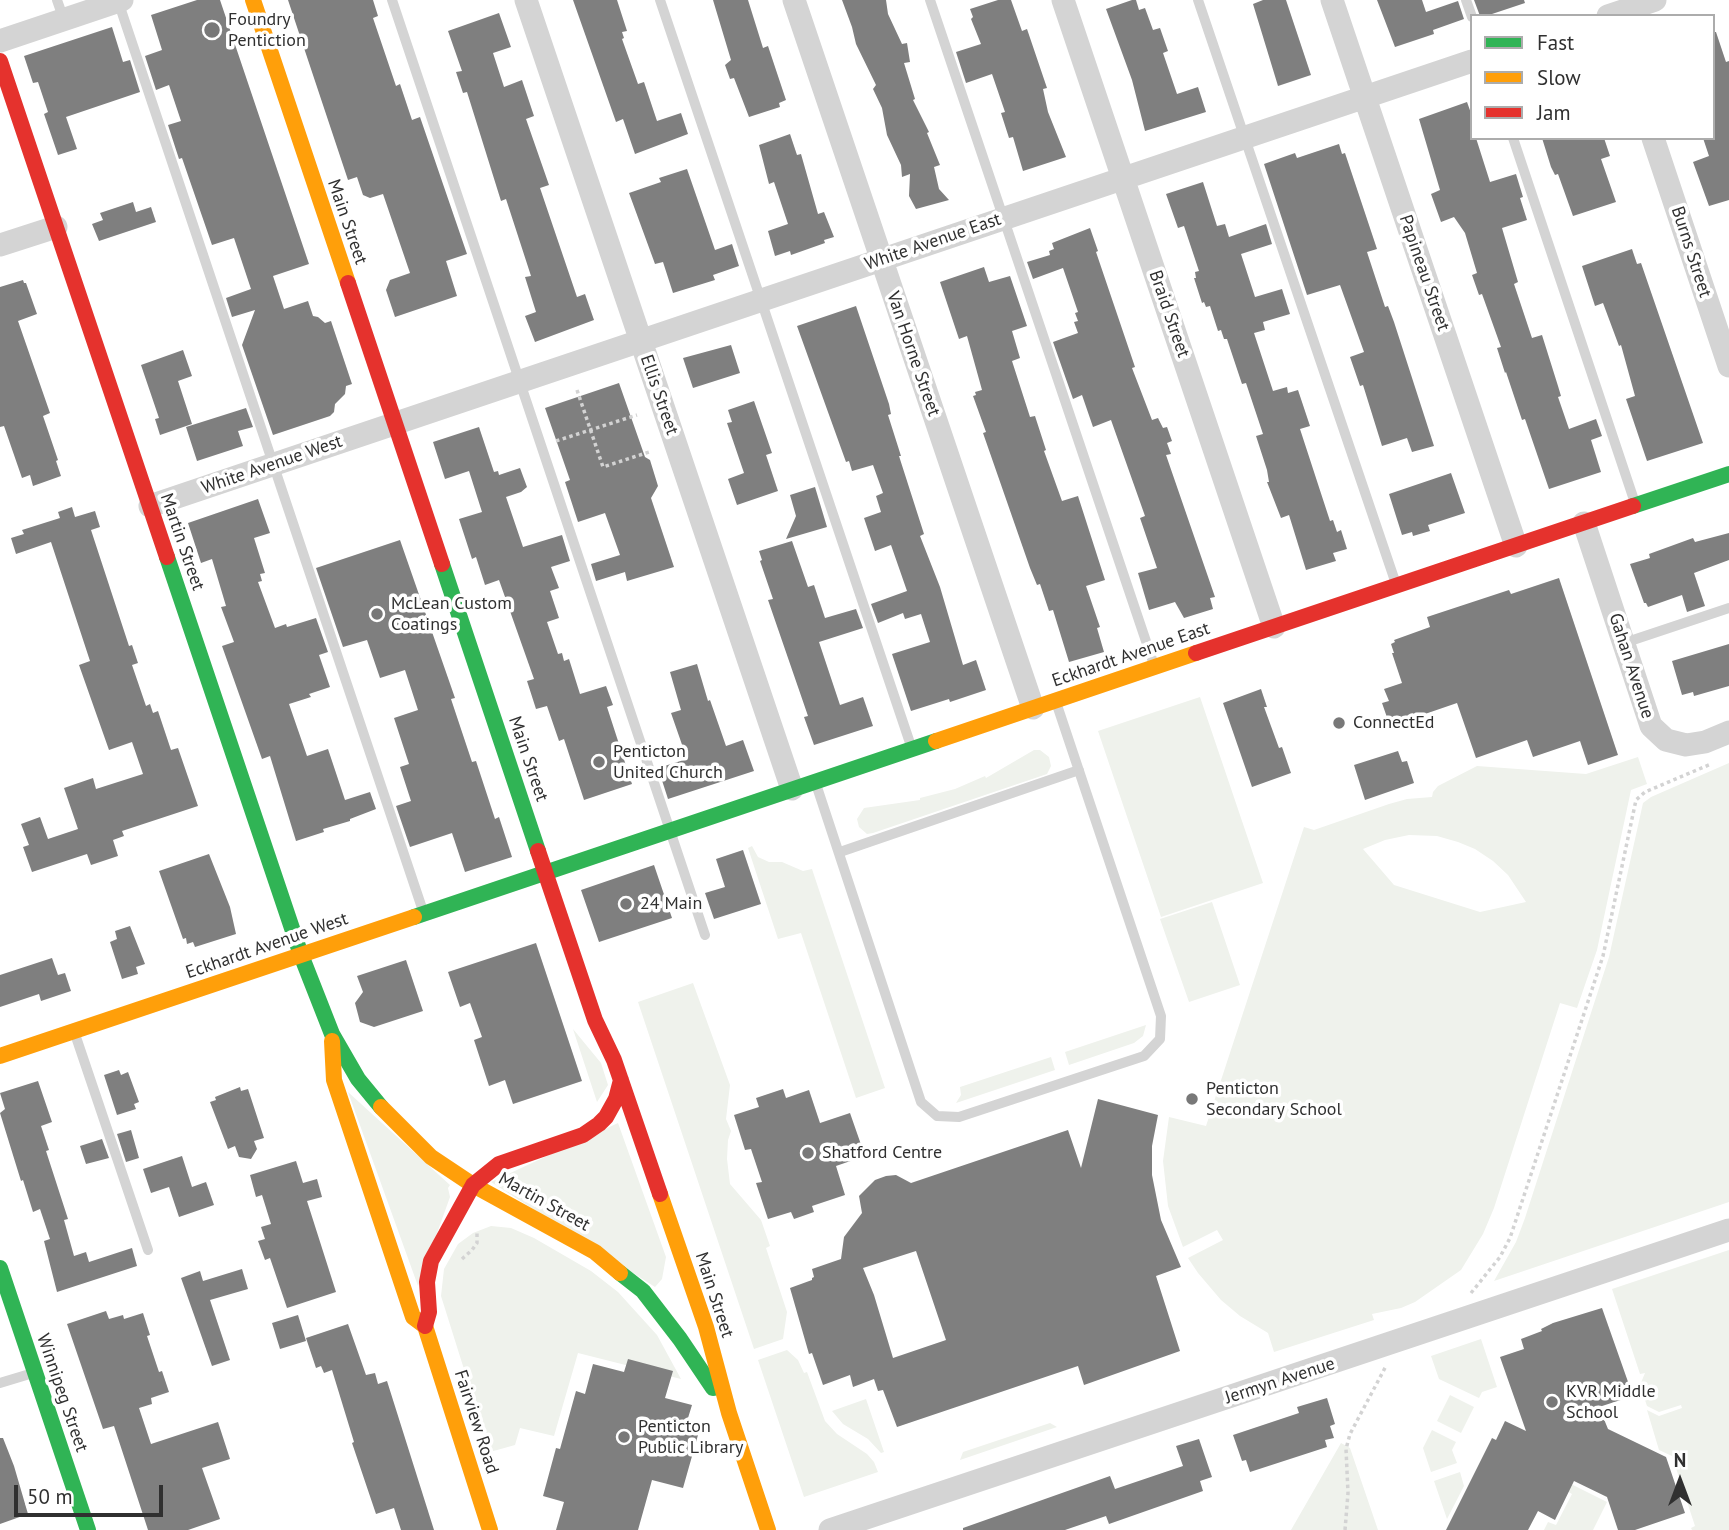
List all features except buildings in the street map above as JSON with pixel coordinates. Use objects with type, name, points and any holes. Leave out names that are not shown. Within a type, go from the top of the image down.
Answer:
[{"type":"main road","name":"Main Street","points":[[253,0],[595,1020],[621,1080],[706,1327],[729,1413],[768,1530]]},
{"type":"main road","name":"Martin Street","points":[[0,61],[301,955],[332,1034],[358,1079],[388,1116],[430,1157],[473,1185],[595,1252],[643,1291],[680,1339],[729,1413]]},
{"type":"main road","name":"Eckhardt Avenue East","points":[[546,872],[1729,474]]},
{"type":"main road","name":"Eckhardt Avenue West","points":[[0,1056],[546,872]]},
{"type":"main road","name":"Martin Street","points":[[332,1034],[334,1080],[413,1317],[425,1326]]},
{"type":"main road","points":[[425,1326],[429,1312],[427,1282],[431,1261],[473,1185],[499,1164],[583,1135],[599,1124],[616,1099],[621,1080]]},
{"type":"main road","name":"Winnipeg Street","points":[[0,1268],[88,1530]]},
{"type":"main road","name":"Fairview Road","points":[[425,1326],[490,1530]]},
{"type":"street","points":[[0,41],[60,10],[119,0]]},
{"type":"street","name":"Ellis Street","points":[[526,0],[792,789]]},
{"type":"street","name":"Van Horne Street","points":[[794,0],[1033,708]]},
{"type":"street","name":"Braid Street","points":[[1063,0],[1274,627]]},
{"type":"street","name":"Papineau Street","points":[[1332,0],[1516,546]]},
{"type":"street","points":[[1609,12],[1655,0]]},
{"type":"street","name":"White Avenue East","points":[[395,424],[1470,62]]},
{"type":"street","name":"Burns Street","points":[[1654,140],[1729,366]]},
{"type":"street","points":[[0,245],[56,227]]},
{"type":"street","name":"White Avenue West","points":[[150,506],[395,424]]},
{"type":"street","name":"Gahan Avenue","points":[[1584,523],[1647,717],[1658,734],[1666,740],[1686,745],[1705,742],[1729,732]]},
{"type":"street","name":"Jermyn Avenue","points":[[830,1530],[1729,1230]]},
{"type":"lane","points":[[119,0],[424,914]]},
{"type":"lane","points":[[392,0],[705,935]]},
{"type":"lane","points":[[660,0],[912,749]]},
{"type":"lane","points":[[930,0],[1155,667]]},
{"type":"lane","points":[[1198,0],[1396,586]]},
{"type":"lane","points":[[1514,140],[1636,505]]},
{"type":"lane","points":[[1624,643],[1729,608]]},
{"type":"lane","points":[[815,781],[921,1102],[937,1116],[959,1117],[1144,1056],[1160,1039],[1161,1016],[1055,701]]},
{"type":"lane","points":[[840,852],[1079,770]]},
{"type":"lane","points":[[74,1031],[148,1251]]},
{"type":"lane","points":[[0,1383],[35,1372]]},
{"type":"path","points":[[577,390],[603,467],[649,452]]},
{"type":"path","points":[[550,443],[637,415]]},
{"type":"path","points":[[1472,1295],[1500,1257],[1510,1238],[1602,956],[1636,800],[1645,792],[1718,761]]},
{"type":"path","points":[[1345,1530],[1348,1493],[1346,1449],[1350,1434],[1385,1366],[1395,1363]]},
{"type":"shaded area","points":[[1200,697],[1263,883],[1161,917],[1098,731]]},
{"type":"shaded area","points":[[1034,750],[1040,750],[1049,757],[1051,766],[1047,774],[873,833],[867,834],[859,827],[857,819],[864,808],[920,800],[955,789],[985,776],[986,778]]},
{"type":"shaded area","points":[[1638,757],[1647,784],[1631,790],[1597,950],[1577,1008],[1560,1003],[1494,1208],[1483,1234],[1461,1270],[1415,1302],[1372,1314],[1374,1320],[1274,1352],[1268,1333],[1240,1316],[1221,1300],[1188,1258],[1223,1240],[1217,1230],[1183,1247],[1168,1206],[1163,1161],[1169,1117],[1206,1126],[1304,827],[1314,830],[1389,804],[1432,797],[1438,786],[1477,766],[1586,774]],"holes":[[[1409,835],[1437,836],[1475,849],[1493,861],[1508,875],[1526,902],[1480,912],[1394,885],[1363,849],[1385,840]]]},
{"type":"shaded area","points":[[1729,763],[1729,1202],[1494,1281],[1516,1242],[1525,1218],[1609,957],[1643,803]]},
{"type":"shaded area","points":[[752,846],[758,857],[769,862],[782,862],[803,871],[812,869],[885,1088],[856,1098],[801,933],[778,939],[748,848]]},
{"type":"shaded area","points":[[1212,902],[1240,985],[1189,1002],[1160,919]]},
{"type":"shaded area","points":[[693,983],[730,1085],[726,1119],[731,1131],[727,1159],[730,1184],[761,1220],[770,1246],[766,1248],[787,1312],[783,1339],[754,1349],[638,1002]]},
{"type":"shaded area","points":[[1146,1025],[1143,1036],[1134,1043],[1069,1065],[1065,1052]]},
{"type":"shaded area","points":[[573,1029],[601,1063],[608,1085],[597,1102]]},
{"type":"shaded area","points":[[1051,1057],[1055,1070],[956,1103],[961,1095],[960,1087]]},
{"type":"shaded area","points":[[348,1092],[450,1185],[450,1197],[418,1286]]},
{"type":"shaded area","points":[[618,1123],[666,1257],[662,1279],[655,1287],[491,1182]]},
{"type":"shaded area","points":[[491,1226],[511,1228],[534,1238],[591,1271],[618,1292],[657,1335],[681,1379],[578,1353],[554,1436],[520,1428],[515,1445],[490,1452],[441,1296],[444,1269],[458,1244],[473,1233]]},
{"type":"shaded area","points":[[1729,1250],[1729,1530],[1692,1530],[1695,1526],[1672,1456],[1659,1450],[1647,1410],[1659,1416],[1682,1408],[1681,1405],[1659,1412],[1647,1406],[1640,1385],[1645,1373],[1640,1374],[1612,1289]]},
{"type":"shaded area","points":[[1481,1339],[1497,1387],[1482,1392],[1479,1398],[1439,1379],[1431,1356]]},
{"type":"shaded area","points":[[787,1350],[798,1360],[804,1373],[807,1372],[825,1421],[837,1434],[867,1454],[878,1472],[804,1497],[758,1360]]},
{"type":"shaded area","points":[[1450,1395],[1474,1407],[1461,1433],[1437,1421]]},
{"type":"shaded area","points":[[866,1399],[884,1452],[881,1453],[868,1439],[843,1424],[832,1411]]},
{"type":"shaded area","points":[[1050,1423],[1057,1427],[960,1460],[963,1452]]},
{"type":"shaded area","points":[[1432,1430],[1456,1442],[1452,1450],[1457,1463],[1431,1472],[1423,1448]]},
{"type":"shaded area","points":[[1341,1443],[1350,1448],[1378,1530],[1291,1530]]},
{"type":"shaded area","points":[[1460,1472],[1464,1486],[1447,1519],[1434,1481]]},
{"type":"shaded area","points":[[1571,1484],[1607,1502],[1593,1530],[1544,1530],[1548,1522],[1556,1525],[1572,1494],[1567,1491]]},
{"type":"traffic: fast","points":[[1633,506],[1729,474]]},
{"type":"traffic: fast","points":[[167,557],[301,955],[332,1034],[358,1079],[381,1107]]},
{"type":"traffic: fast","points":[[442,564],[538,851]]},
{"type":"traffic: fast","points":[[414,917],[936,741]]},
{"type":"traffic: fast","points":[[0,1268],[88,1530]]},
{"type":"traffic: fast","points":[[620,1273],[643,1291],[713,1388]]},
{"type":"traffic: slow","points":[[253,0],[348,283]]},
{"type":"traffic: slow","points":[[936,741],[1196,653]]},
{"type":"traffic: slow","points":[[0,1056],[414,917]]},
{"type":"traffic: slow","points":[[332,1041],[334,1080],[413,1317],[425,1326]]},
{"type":"traffic: slow","points":[[381,1107],[431,1157],[473,1185],[595,1252],[620,1273]]},
{"type":"traffic: slow","points":[[660,1194],[706,1327],[729,1413],[768,1530]]},
{"type":"traffic: slow","points":[[425,1326],[490,1530]]},
{"type":"traffic: jam","points":[[0,61],[167,557]]},
{"type":"traffic: jam","points":[[348,283],[442,564]]},
{"type":"traffic: jam","points":[[1196,653],[1633,506]]},
{"type":"traffic: jam","points":[[538,851],[595,1020],[614,1060],[660,1194]]},
{"type":"traffic: jam","points":[[425,1326],[429,1312],[427,1282],[431,1261],[473,1185],[499,1164],[583,1135],[599,1124],[616,1099],[621,1080]]},
{"type":"place","name":"Foundry Pentiction","points":[[212,30]]},
{"type":"place","name":"McLean Custom Coatings","points":[[377,614]]},
{"type":"place","name":"ConnectEd","points":[[1339,723]]},
{"type":"place","name":"Penticton United Church","points":[[599,762]]},
{"type":"place","name":"24 Main","points":[[626,904]]},
{"type":"place","name":"Penticton Secondary School","points":[[1192,1099]]},
{"type":"place","name":"Shatford Centre","points":[[808,1153]]},
{"type":"place","name":"KVR Middle School","points":[[1552,1402]]},
{"type":"place","name":"Penticton Public Library","points":[[624,1437]]}]
